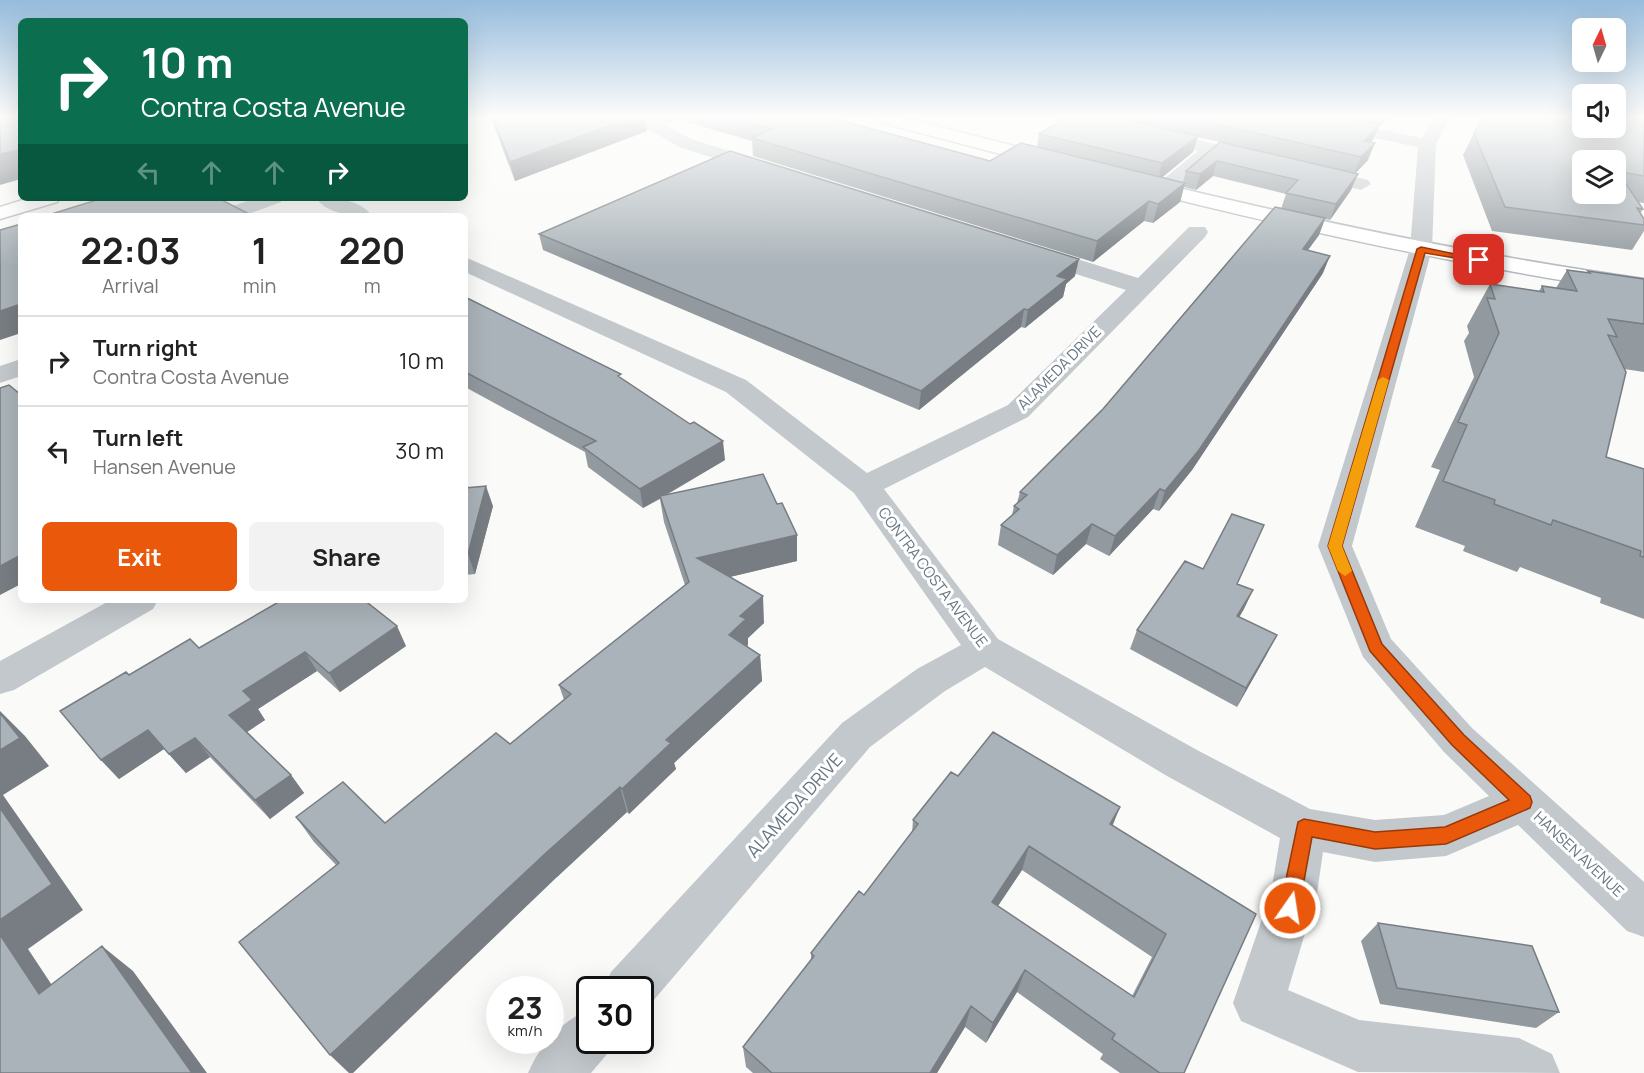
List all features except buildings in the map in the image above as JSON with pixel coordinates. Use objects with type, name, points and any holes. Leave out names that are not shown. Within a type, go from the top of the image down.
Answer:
[{"type":"main road","points":[[1117,178],[1247,212],[1421,249],[1644,286]]},
{"type":"main road","points":[[0,213],[40,201]]},
{"type":"main road","points":[[58,213],[68,210]]},
{"type":"main road","points":[[0,230],[18,225]]},
{"type":"street","points":[[760,167],[788,176]]},
{"type":"street","points":[[1162,190],[1189,167]]},
{"type":"street","name":"HANSEN AVENUE","points":[[1430,167],[1421,249],[1335,546],[1376,647],[1458,740],[1644,914]]},
{"type":"street","points":[[1292,168],[1361,184]]},
{"type":"street","points":[[232,210],[264,201]]},
{"type":"street","points":[[332,201],[356,213]]},
{"type":"street","name":"ALAMEDA DRIVE","points":[[865,486],[1018,411],[1197,232]]},
{"type":"street","points":[[1016,247],[1141,286]]},
{"type":"street","name":"CONTRA COSTA AVENUE","points":[[468,265],[736,386],[865,486],[985,649],[1182,763],[1304,828],[1375,841],[1446,835],[1523,802]]},
{"type":"street","points":[[0,375],[18,368]]},
{"type":"street","points":[[0,679],[135,603]]},
{"type":"street","name":"ALAMEDA DRIVE","points":[[641,976],[856,735],[931,680],[985,649]]},
{"type":"street","points":[[1304,828],[1294,893],[1259,1003],[1358,1046],[1519,1065],[1533,1073]]},
{"type":"street","points":[[555,1073],[576,1050]]},
{"type":"slow traffic","points":[[1345,571],[1335,546],[1383,380]]},
{"type":"route","points":[[1290,908],[1304,828],[1375,841],[1446,835],[1523,802],[1458,740],[1376,647],[1335,546],[1421,249],[1479,260]]}]
